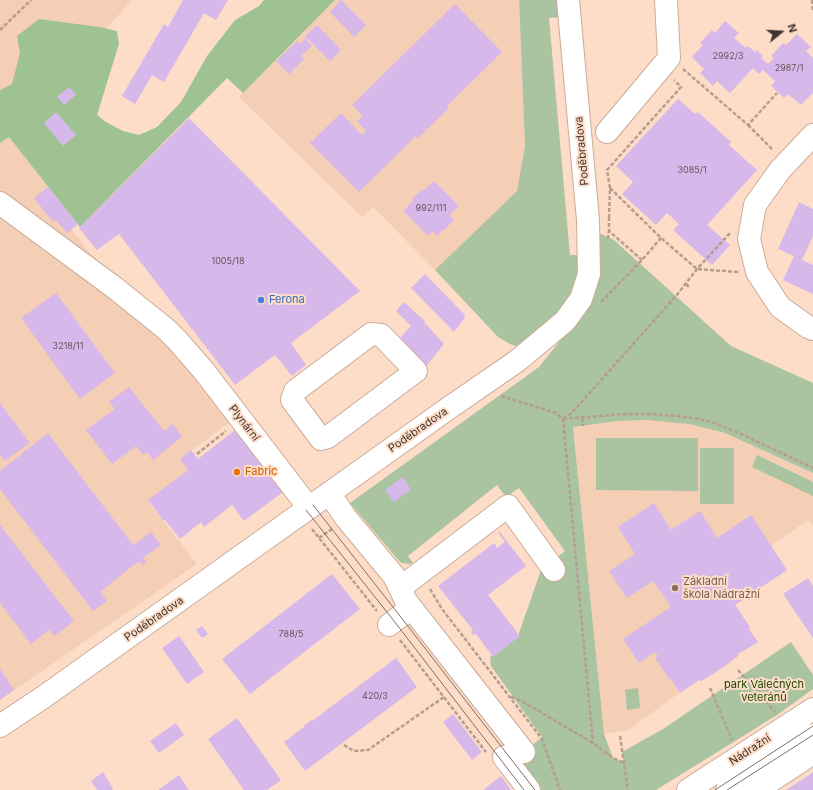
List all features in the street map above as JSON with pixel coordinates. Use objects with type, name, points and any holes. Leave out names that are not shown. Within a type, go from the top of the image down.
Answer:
[{"type":"street","name":"Poděbradova","points":[[0,726],[45,696],[517,361],[565,321],[581,299],[589,274],[599,219],[568,0]]},
{"type":"street","points":[[607,132],[670,68],[666,0]]},
{"type":"street","points":[[813,135],[780,170],[756,205],[750,239],[757,272],[780,307],[813,329]]},
{"type":"street","name":"Plynární","points":[[0,203],[154,318],[177,340],[204,371],[305,511]]},
{"type":"street","points":[[370,334],[381,334],[416,371],[328,437],[321,439],[292,400],[295,391],[370,334]]},
{"type":"street","points":[[329,494],[346,518],[394,576],[406,601],[529,790]]},
{"type":"street","points":[[400,588],[508,506],[554,570]]},
{"type":"street","points":[[389,626],[411,608]]},
{"type":"street","name":"Nádražní","points":[[688,790],[813,709]]},
{"type":"street","points":[[714,790],[813,726]]},
{"type":"street","points":[[727,790],[813,735]]},
{"type":"street","points":[[757,790],[813,753]]},
{"type":"path","points":[[0,30],[31,0]]},
{"type":"path","points":[[812,0],[813,11]]},
{"type":"path","points":[[661,238],[642,260],[609,231],[599,219],[610,188],[607,170],[682,87],[670,68],[674,60],[763,140]]},
{"type":"path","points":[[748,125],[777,93]]},
{"type":"path","points":[[610,188],[661,238],[696,269],[728,272],[757,272]]},
{"type":"path","points":[[563,419],[578,406],[676,296],[696,269],[734,228]]},
{"type":"path","points":[[686,284],[690,288]]},
{"type":"path","points":[[501,396],[556,412],[563,419],[593,743]]},
{"type":"path","points":[[563,419],[624,414],[649,414],[676,416],[706,421],[740,433],[813,468]]},
{"type":"path","points":[[582,418],[583,426]]},
{"type":"path","points":[[197,454],[228,430]]},
{"type":"path","points":[[305,511],[389,626],[444,697],[505,754]]},
{"type":"path","points":[[418,574],[433,594],[442,610],[542,739],[560,790]]},
{"type":"path","points":[[738,670],[777,715]]},
{"type":"path","points":[[710,688],[733,742]]},
{"type":"path","points":[[509,696],[520,700],[593,743],[613,758],[624,763]]},
{"type":"path","points":[[344,745],[354,751],[368,750],[444,697]]},
{"type":"path","points":[[620,736],[628,790]]},
{"type":"shaded area","points":[[0,0],[132,0],[9,137],[78,224],[72,230],[97,262],[168,342],[230,422],[180,459],[188,470],[148,501],[197,564],[0,700]]},
{"type":"shaded area","points":[[335,0],[519,0],[525,146],[517,191],[435,270],[373,207],[362,217],[239,97]]},
{"type":"shaded area","name":"Základní škola Nádražní","points":[[646,420],[689,424],[725,433],[813,473],[813,525],[808,520],[771,546],[787,570],[735,605],[758,642],[738,654],[738,656],[731,662],[709,677],[701,681],[699,680],[682,691],[628,730],[604,734],[573,427],[617,421]]},
{"type":"green space","points":[[264,0],[335,0],[243,93],[227,78],[80,227],[9,137],[0,143],[0,90],[12,84],[20,53],[17,36],[39,19],[99,27],[117,31],[119,44],[97,115],[106,122],[123,131],[139,135],[157,127],[181,102],[207,56],[235,20],[259,6]]},
{"type":"green space","points":[[519,0],[559,0],[561,17],[549,18],[570,255],[582,255],[581,271],[564,310],[521,348],[498,337],[435,270],[517,191],[525,146]]},
{"type":"green space","name":"park Válečných veteránů","points":[[599,233],[614,240],[731,346],[813,383],[813,473],[725,433],[689,424],[646,420],[617,421],[573,427],[604,734],[613,758],[624,763],[622,752],[663,729],[791,642],[813,675],[813,689],[777,715],[656,790],[540,790],[516,759],[542,737],[491,666],[490,657],[518,636],[541,570],[565,551],[519,488],[506,497],[497,485],[408,556],[413,563],[409,564],[400,562],[350,503],[539,367],[575,322]]},
{"type":"green space","points":[[596,438],[698,438],[698,491],[596,490]]},
{"type":"green space","points":[[700,448],[734,448],[734,504],[700,504]]},
{"type":"green space","points":[[757,455],[813,482],[813,496],[752,467]]},
{"type":"green space","points":[[638,688],[640,708],[627,710],[625,690]]},
{"type":"building","points":[[183,0],[228,0],[216,20],[204,13],[164,82],[152,75],[135,104],[122,96],[164,24],[168,27]]},
{"type":"building","points":[[341,0],[366,25],[354,37],[330,12]]},
{"type":"building","points":[[455,4],[502,52],[447,106],[449,108],[418,138],[416,136],[359,192],[310,143],[341,113],[362,135],[366,131],[357,121],[363,116],[352,105]]},
{"type":"building","points":[[725,21],[739,33],[734,38],[746,48],[748,46],[755,52],[757,50],[763,56],[761,58],[768,64],[774,58],[771,56],[783,43],[786,45],[797,34],[811,47],[806,51],[813,58],[813,93],[801,105],[788,94],[784,98],[771,86],[775,81],[763,70],[759,74],[753,68],[730,93],[717,81],[713,86],[700,73],[704,69],[692,57],[703,45],[700,43],[712,30],[715,33]]},
{"type":"building","points":[[317,25],[341,50],[330,61],[305,36]]},
{"type":"building","points":[[305,38],[312,46],[301,56],[304,59],[289,74],[276,61],[297,41],[300,44]]},
{"type":"building","points":[[69,87],[76,95],[64,105],[57,97]]},
{"type":"building","points":[[678,99],[695,114],[698,112],[731,142],[729,145],[757,170],[707,225],[730,245],[712,265],[673,230],[679,224],[667,213],[656,225],[622,194],[633,182],[616,166]]},
{"type":"building","points":[[56,112],[76,135],[63,146],[44,123]]},
{"type":"building","points":[[189,118],[360,291],[291,343],[306,365],[292,376],[275,355],[235,385],[119,234],[97,250],[79,228]]},
{"type":"building","points":[[434,181],[459,206],[449,215],[454,220],[443,231],[442,230],[437,236],[432,231],[428,236],[403,211],[413,201],[412,199]]},
{"type":"building","points":[[48,187],[78,224],[67,233],[56,220],[53,222],[34,198]]},
{"type":"building","points":[[799,202],[813,209],[813,236],[802,260],[813,265],[813,294],[783,280],[794,256],[778,249]]},
{"type":"building","points":[[425,274],[464,314],[465,318],[454,332],[411,288]]},
{"type":"building","points":[[56,293],[115,373],[80,399],[21,318]]},
{"type":"building","points":[[404,302],[425,321],[424,322],[444,344],[423,370],[399,339],[411,326],[396,311]]},
{"type":"building","points":[[129,387],[164,431],[173,424],[182,437],[153,460],[147,452],[143,455],[136,446],[112,464],[86,430],[115,409],[109,402]]},
{"type":"building","points":[[0,403],[30,443],[5,461],[0,455]]},
{"type":"building","points":[[235,430],[283,492],[244,521],[232,505],[204,527],[201,522],[180,539],[148,500],[188,470],[180,459],[191,450],[198,459]]},
{"type":"building","points":[[48,433],[133,545],[151,532],[161,545],[143,558],[146,562],[142,565],[139,561],[100,592],[107,601],[93,611],[0,489],[0,471]]},
{"type":"building","points":[[403,477],[411,490],[394,502],[385,490]]},
{"type":"building","points":[[654,503],[671,530],[700,511],[717,538],[751,515],[787,570],[735,605],[758,642],[738,654],[738,656],[722,668],[701,681],[699,680],[680,693],[655,658],[658,656],[655,652],[639,663],[623,639],[671,607],[653,581],[627,598],[609,571],[635,554],[618,527]]},
{"type":"building","points":[[0,525],[74,621],[54,636],[49,630],[31,644],[0,603]]},
{"type":"building","points":[[499,531],[526,566],[488,595],[520,636],[493,657],[476,634],[472,634],[471,632],[473,630],[438,586],[494,543],[497,548],[505,542],[499,534]]},
{"type":"building","points":[[332,574],[360,609],[250,694],[222,659]]},
{"type":"building","points":[[808,578],[813,586],[813,638],[783,594]]},
{"type":"building","points":[[202,626],[208,634],[202,638],[196,630]]},
{"type":"building","points":[[179,636],[204,672],[187,684],[162,648]]},
{"type":"building","points":[[396,658],[417,687],[305,771],[284,742],[311,720],[312,721]]},
{"type":"building","points":[[0,669],[14,690],[0,700]]},
{"type":"building","points":[[453,714],[482,752],[472,760],[443,722]]},
{"type":"building","points":[[237,718],[281,780],[267,790],[244,790],[208,739]]},
{"type":"building","points":[[176,723],[184,735],[159,753],[150,741]]},
{"type":"building","points":[[103,772],[113,789],[112,790],[97,790],[91,781]]},
{"type":"building","points":[[813,772],[813,790],[786,790],[809,775]]},
{"type":"building","points":[[179,775],[189,790],[158,790]]},
{"type":"building","points":[[501,776],[511,790],[483,790]]},
{"type":"tram line","points":[[313,505],[535,790]]},
{"type":"tram line","points":[[306,510],[394,621],[524,790]]},
{"type":"tram line","points":[[715,790],[813,726]]},
{"type":"tram line","points":[[727,790],[813,735]]},
{"type":"place","name":"Ferona","points":[[261,300]]},
{"type":"place","name":"Fabric","points":[[237,472]]},
{"type":"place","name":"Základní škola Nádražní","points":[[675,588]]}]
